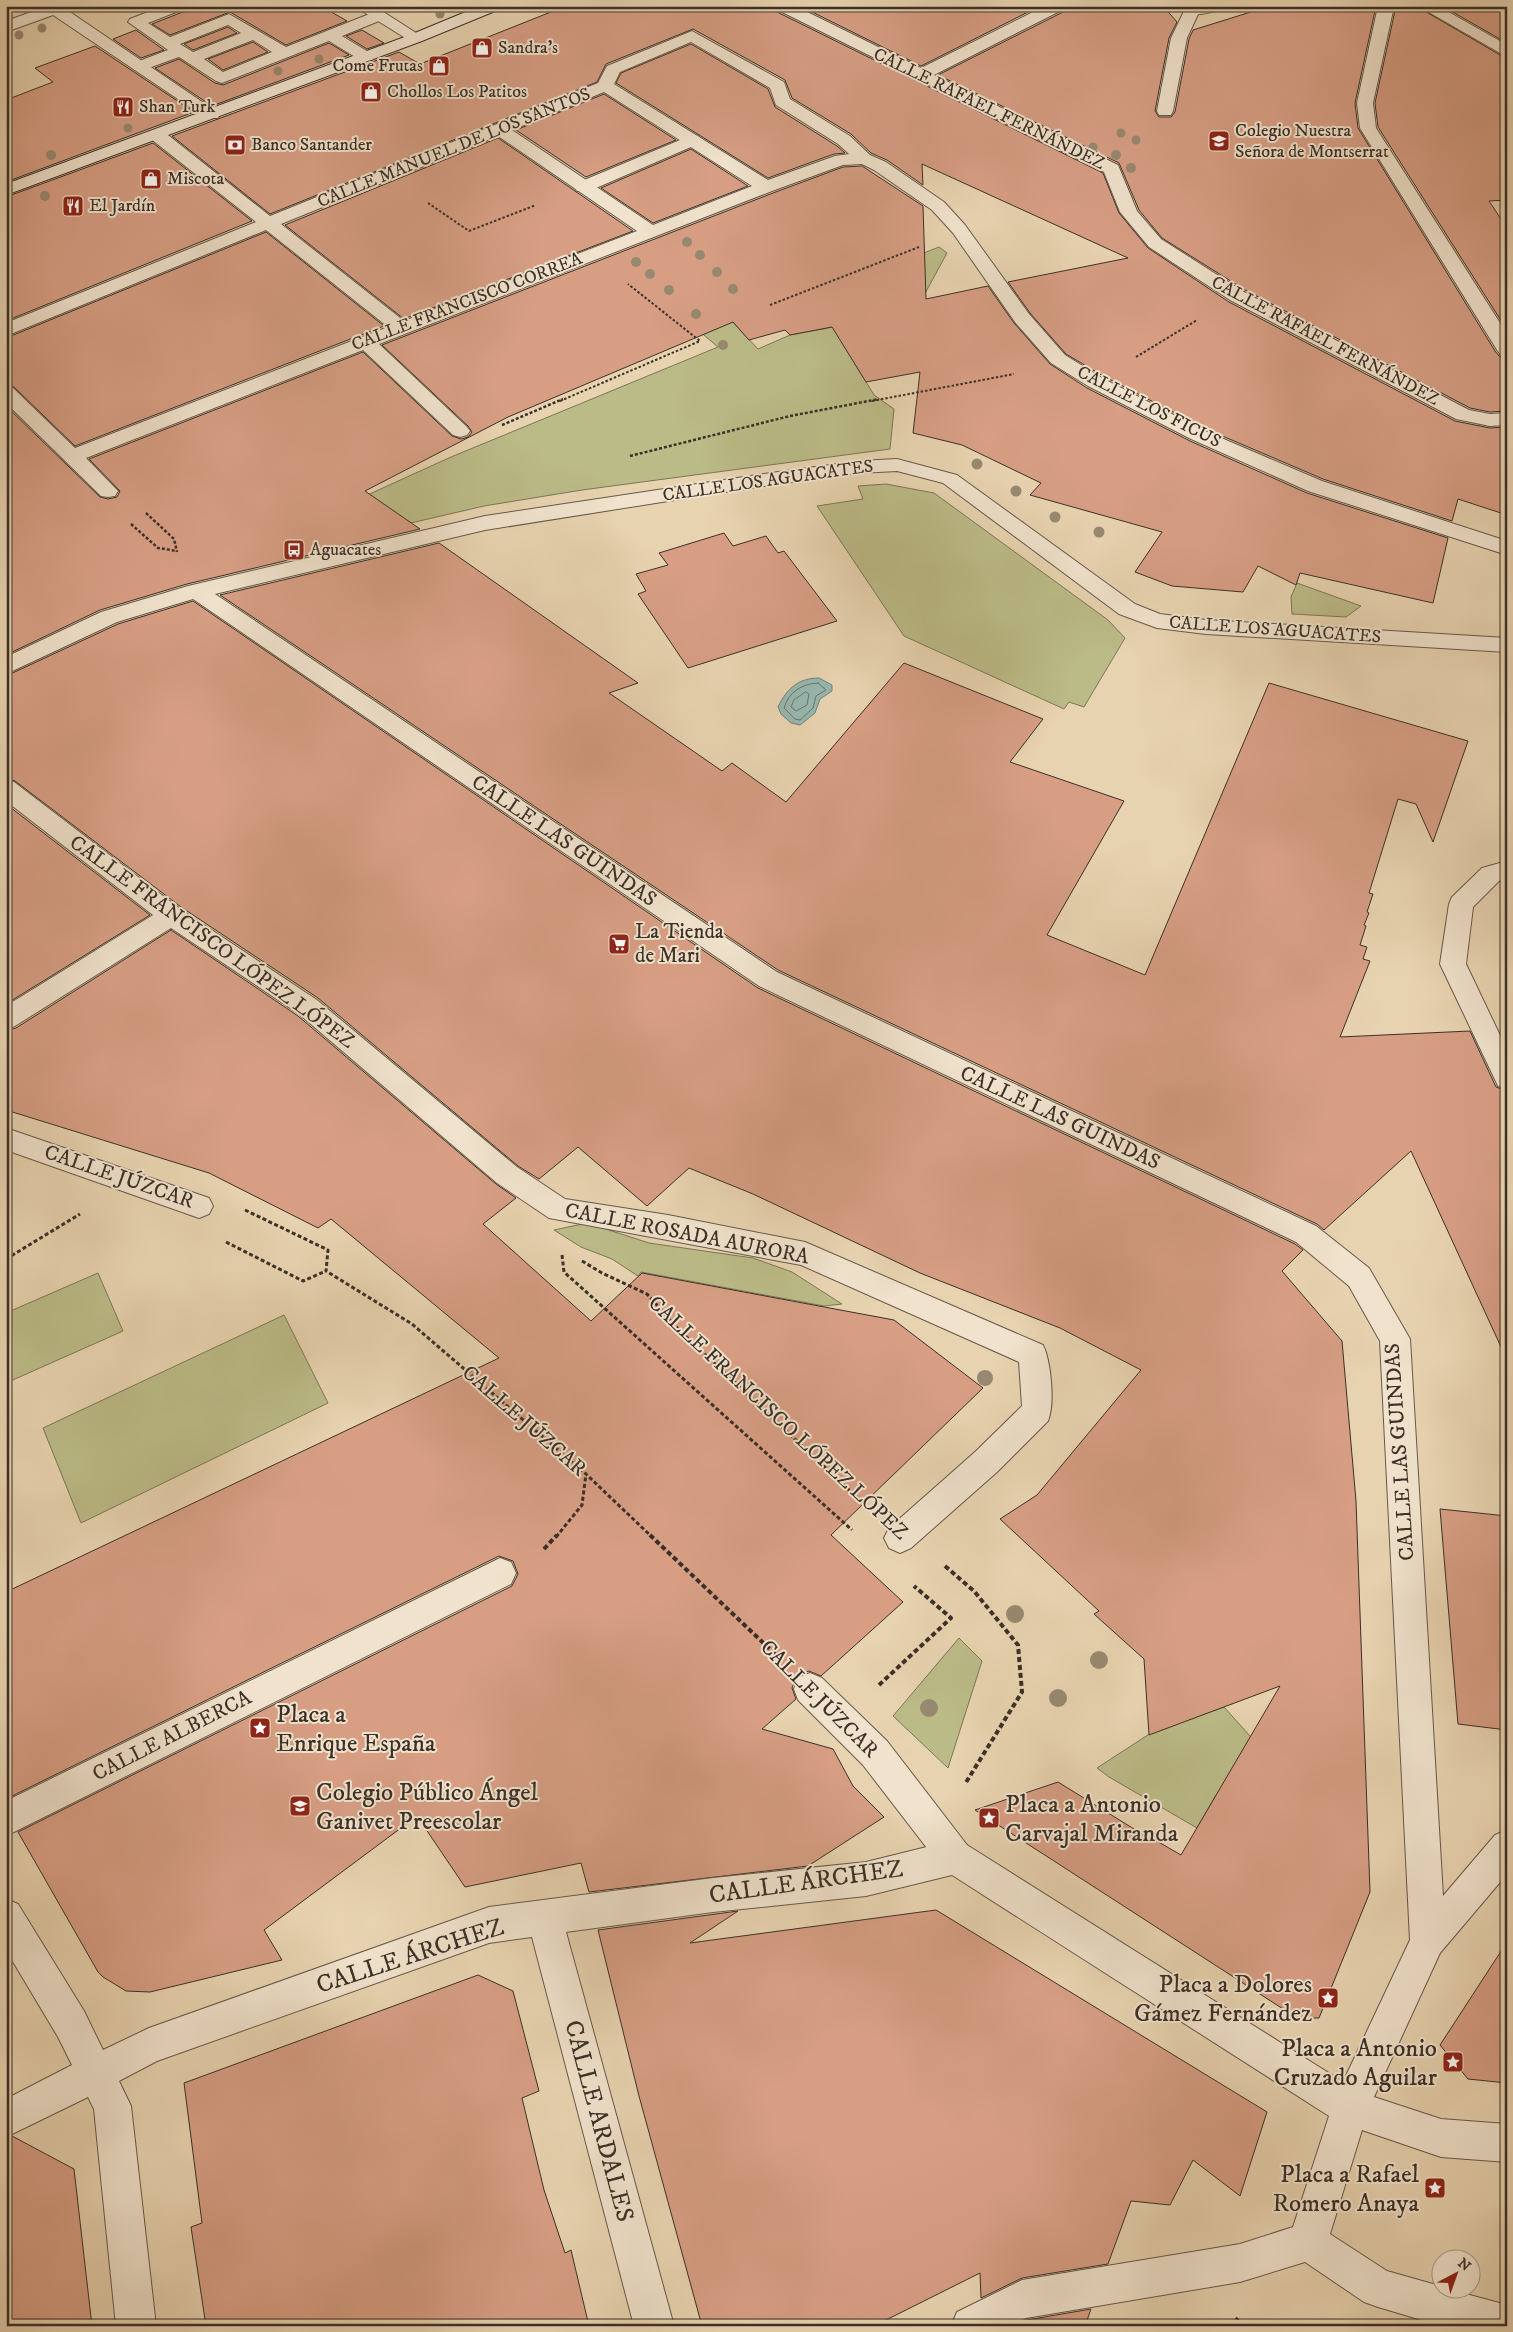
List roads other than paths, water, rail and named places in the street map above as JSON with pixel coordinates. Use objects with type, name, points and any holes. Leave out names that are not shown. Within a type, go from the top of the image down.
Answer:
[{"type":"street","points":[[178,6],[136,22],[222,78],[378,16]]},
{"type":"street","points":[[362,6],[416,38]]},
{"type":"street","points":[[6,190],[366,57],[494,6]]},
{"type":"street","name":"CALLE RAFAEL FERNÁNDEZ","points":[[782,6],[1112,169],[1129,212],[1155,243],[1237,296],[1463,415],[1490,420],[1507,419]]},
{"type":"street","points":[[920,74],[1058,6]]},
{"type":"street","points":[[1165,111],[1179,38],[1189,8],[1216,6]]},
{"type":"street","points":[[1386,6],[1365,103],[1368,128],[1507,350]]},
{"type":"street","points":[[1426,6],[1504,48]]},
{"type":"street","points":[[6,27],[59,8],[140,66],[212,114]]},
{"type":"street","points":[[180,51],[223,15],[285,53]]},
{"type":"street","points":[[140,66],[180,51],[254,34]]},
{"type":"street","points":[[330,35],[366,57]]},
{"type":"street","name":"CALLE MANUEL DE LOS SANTOS","points":[[6,330],[605,86],[613,69],[692,36],[778,86],[782,102],[844,140],[864,159]]},
{"type":"street","points":[[605,86],[766,187]]},
{"type":"street","points":[[499,129],[650,231]]},
{"type":"street","points":[[157,135],[401,328]]},
{"type":"street","points":[[583,186],[692,140]]},
{"type":"street","name":"CALLE FRANCISCO CORREA","points":[[72,456],[766,187],[841,160],[864,159]]},
{"type":"street","name":"CALLE LOS FICUS","points":[[864,159],[880,166],[938,206],[959,230],[1022,318],[1058,359],[1095,382],[1198,435],[1314,486],[1507,548]]},
{"type":"street","points":[[365,341],[460,431]]},
{"type":"street","points":[[6,392],[108,492]]},
{"type":"street","name":"CALLE LOS AGUACATES","points":[[6,666],[109,616],[196,592],[486,523],[766,480],[859,467],[898,465],[950,479],[1127,608],[1156,621],[1206,627],[1507,645]]},
{"type":"street","name":"CALLE LAS GUINDAS","points":[[196,592],[768,979],[1306,1234],[1359,1277],[1395,1339],[1428,1940]]},
{"type":"street","name":"CALLE FRANCISCO LÓPEZ LÓPEZ","points":[[6,788],[171,916],[308,1007],[507,1175]]},
{"type":"street","points":[[1507,870],[1492,874],[1461,904],[1453,964],[1507,1078]]},
{"type":"street","points":[[6,1019],[171,916]]},
{"type":"street","name":"CALLE JÚZCAR","points":[[6,1139],[199,1206]]},
{"type":"street","name":"CALLE ROSADA AURORA","points":[[507,1175],[559,1210],[668,1227],[805,1254],[1033,1354],[1037,1410],[986,1462],[900,1538]]},
{"type":"street","name":"CALLE ALBERCA","points":[[6,1819],[500,1573]]},
{"type":"street","name":"CALLE JÚZCAR","points":[[810,1688],[874,1753],[955,1857]]},
{"type":"street","points":[[1308,2242],[1350,2108],[1428,1940],[1507,1847]]},
{"type":"street","points":[[955,1857],[1350,2108],[1441,2138],[1507,2143]]},
{"type":"street","name":"CALLE ÁRCHEZ","points":[[6,2119],[149,2046],[490,1925],[544,1916],[866,1879],[955,1857]]},
{"type":"street","points":[[6,1916],[71,2024],[112,2106],[136,2326]]},
{"type":"street","name":"CALLE ARDALES","points":[[544,1916],[654,2326]]},
{"type":"street","points":[[1308,2242],[1378,2288],[1507,2325]]},
{"type":"street","points":[[971,2326],[1022,2299],[1240,2263],[1308,2242]]},
{"type":"water","points":[[819,678],[832,685],[832,691],[820,699],[815,713],[800,725],[791,723],[781,714],[778,707],[785,694],[800,682]]},
{"type":"place","name":"Sandra's","points":[[482,48]]},
{"type":"place","name":"Come Frutas","points":[[439,66]]},
{"type":"place","name":"Chollos Los Patitos","points":[[371,92]]},
{"type":"place","name":"Shan Turk","points":[[123,107]]},
{"type":"place","name":"Colegio Nuestra Señora de Montserrat","points":[[1219,141]]},
{"type":"place","name":"Banco Santander","points":[[235,145]]},
{"type":"place","name":"Miscota","points":[[151,179]]},
{"type":"place","name":"El Jardín","points":[[73,206]]},
{"type":"place","name":"Aguacates","points":[[294,550]]},
{"type":"place","name":"La Tienda de Mari","points":[[619,944]]},
{"type":"place","name":"Placa a Enrique España","points":[[260,1728]]},
{"type":"place","name":"Colegio Público Ángel Ganivet Preescolar","points":[[300,1806]]},
{"type":"place","name":"Placa a Antonio Carvajal Miranda","points":[[989,1818]]},
{"type":"place","name":"Placa a Dolores Gámez Fernández","points":[[1328,1998]]},
{"type":"place","name":"Placa a Antonio Cruzado Aguilar","points":[[1453,2062]]},
{"type":"place","name":"Placa a Rafael Romero Anaya","points":[[1435,2188]]}]
